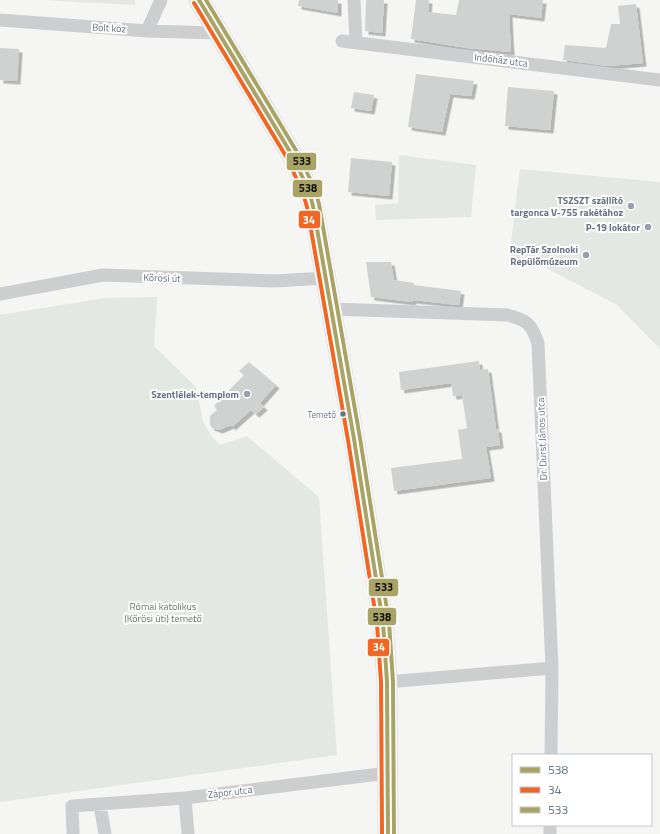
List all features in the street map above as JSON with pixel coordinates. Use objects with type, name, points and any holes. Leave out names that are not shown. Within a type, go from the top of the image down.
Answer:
[{"type":"main road","points":[[199,0],[292,155],[309,191],[319,232],[383,623],[387,682],[388,834]]},
{"type":"street","points":[[147,31],[161,0]]},
{"type":"street","points":[[354,0],[356,42]]},
{"type":"street","name":"Bolt köz","points":[[0,20],[147,31],[219,33]]},
{"type":"street","name":"Indóház utca","points":[[342,41],[660,80]]},
{"type":"street","name":"Kőrösi út","points":[[0,294],[103,276],[274,281],[326,278]]},
{"type":"street","name":"Dr. Durst János utca","points":[[332,309],[507,315],[523,319],[533,329],[538,343],[552,668],[551,754]]},
{"type":"street","points":[[387,682],[552,668]]},
{"type":"street","name":"Zápor utca","points":[[73,834],[72,806],[185,798],[388,773]]},
{"type":"street","points":[[185,798],[188,834]]},
{"type":"street","points":[[100,805],[105,834]]},
{"type":"shaded area","points":[[42,0],[135,0],[135,5]]},
{"type":"green space","points":[[399,155],[476,165],[471,217],[376,220],[375,205],[398,203]]},
{"type":"green space","name":"RepTár Szolnoki Repülőmúzeum","points":[[520,169],[660,182],[660,349],[617,305],[542,266],[512,260],[510,250]]},
{"type":"green space","name":"Római katolikus (Kőrösi úti) temető","points":[[157,297],[154,346],[196,387],[203,421],[211,436],[220,445],[247,436],[319,497],[337,755],[0,802],[0,315],[105,298]]},
{"type":"building","points":[[299,0],[338,0],[338,13],[298,6]]},
{"type":"building","points":[[366,0],[384,0],[382,33],[365,31]]},
{"type":"building","points":[[416,0],[429,0],[428,12],[456,15],[459,0],[543,0],[541,18],[509,14],[511,52],[467,48],[411,39]]},
{"type":"building","points":[[636,4],[643,63],[609,66],[563,60],[565,45],[606,48],[611,24],[620,24],[618,6]]},
{"type":"building","points":[[0,48],[19,49],[17,81],[0,80]]},
{"type":"building","points":[[416,74],[474,81],[471,96],[450,94],[442,132],[408,127]]},
{"type":"building","points":[[508,87],[554,91],[550,130],[505,126]]},
{"type":"building","points":[[354,92],[374,95],[371,111],[351,108]]},
{"type":"building","points":[[351,158],[392,162],[389,196],[348,192]]},
{"type":"building","points":[[366,262],[391,262],[394,280],[414,283],[414,285],[461,291],[459,305],[413,300],[412,302],[371,297]]},
{"type":"building","points":[[479,361],[480,370],[488,369],[496,429],[498,429],[500,445],[486,447],[491,478],[394,491],[391,468],[462,459],[458,430],[467,428],[462,395],[453,396],[451,383],[401,390],[399,372]]},
{"type":"building","name":"Szentlélek-templom","points":[[249,362],[276,385],[260,403],[264,407],[256,414],[251,410],[232,427],[231,425],[219,430],[211,427],[210,416],[217,410],[214,406],[244,375],[239,371]]},
{"type":"transit line","name":"538","points":[[199,0],[292,155],[309,191],[313,206],[354,439],[383,623],[387,682],[388,834]]},
{"type":"transit line","name":"533","points":[[206,0],[297,152],[315,189],[319,204],[360,438],[389,622],[393,682],[394,834]]},
{"type":"transit line","name":"34","points":[[194,3],[287,158],[303,193],[307,207],[348,440],[377,624],[381,682],[382,834]]},
{"type":"place","name":"TSZSZT szállító targonca V-755 rakétához","points":[[631,206]]},
{"type":"place","name":"P-19 lokátor","points":[[648,227]]},
{"type":"place","name":"RepTár Szolnoki Repülőmúzeum","points":[[586,255]]},
{"type":"place","name":"Szentlélek-templom","points":[[247,394]]},
{"type":"place","name":"Temető","points":[[343,414]]}]
